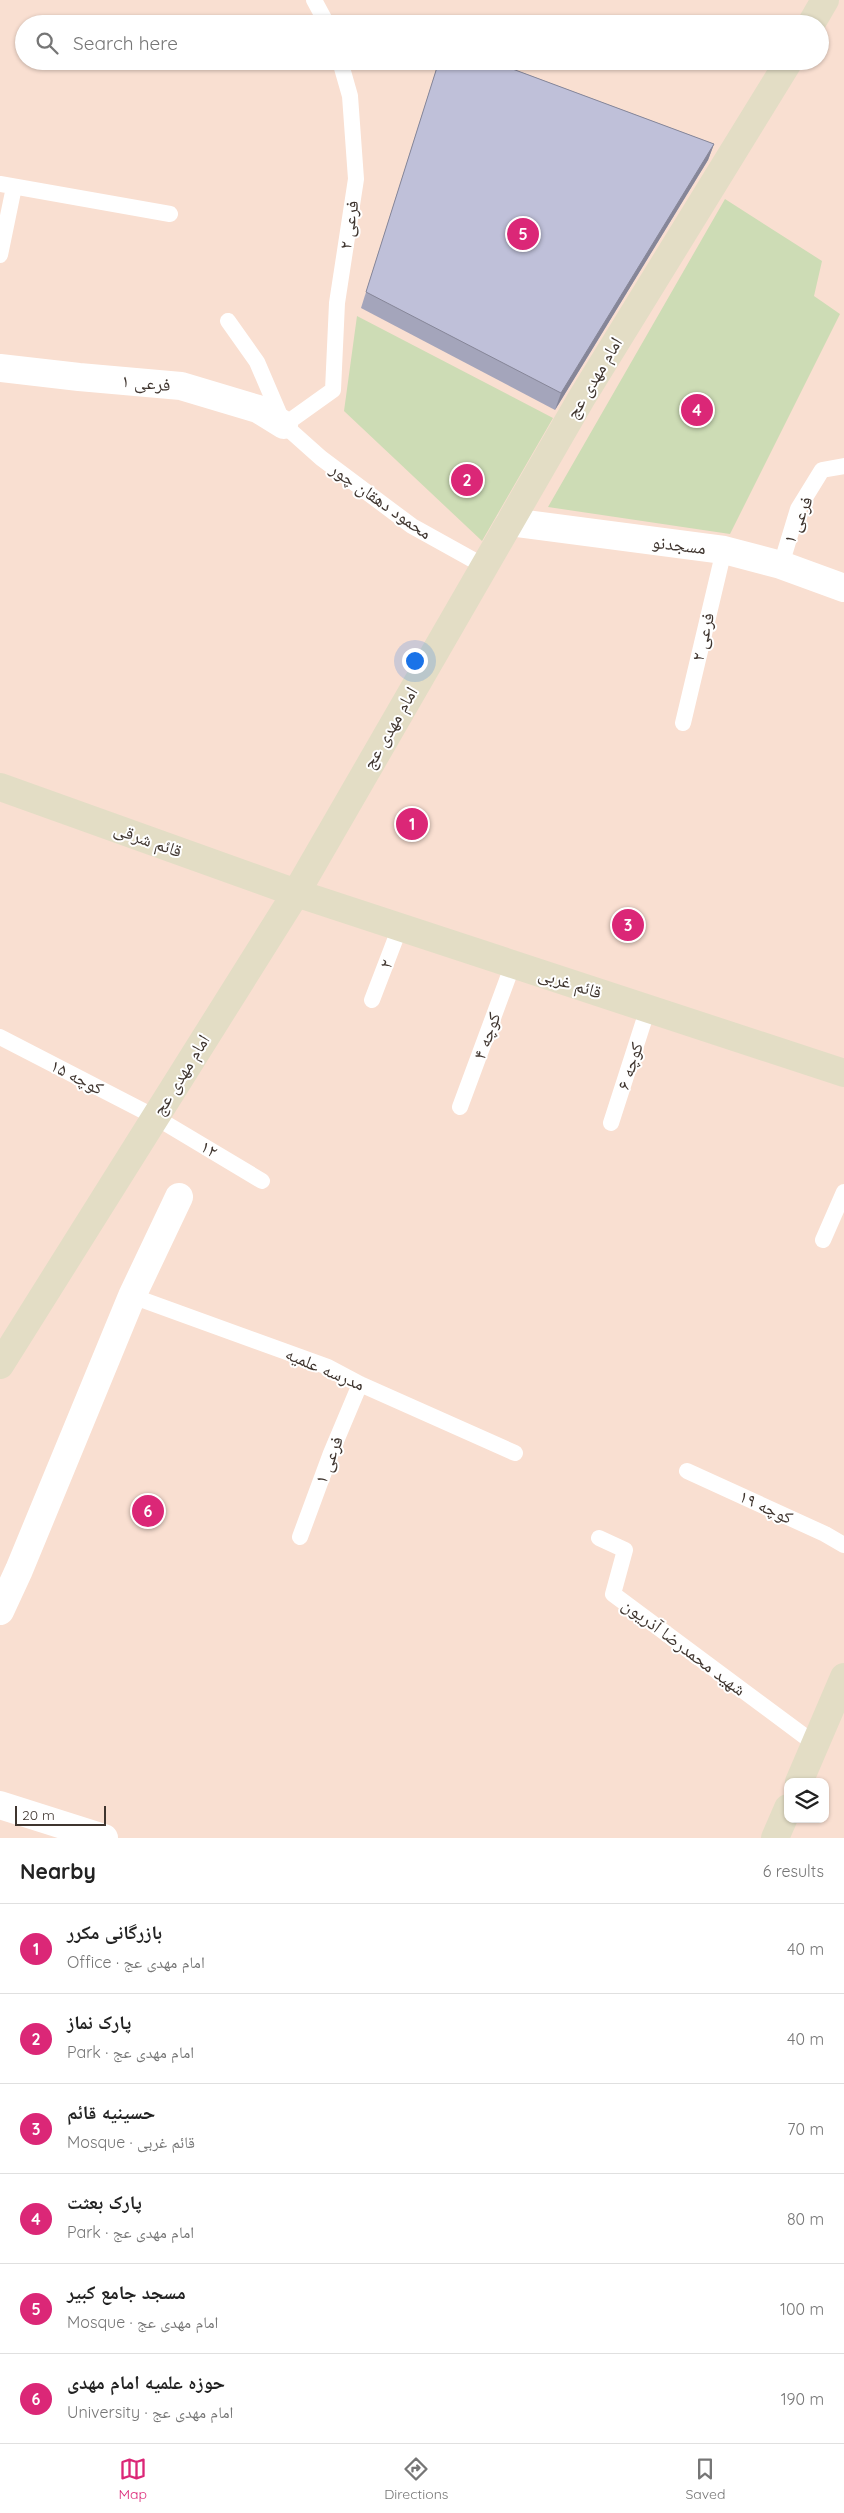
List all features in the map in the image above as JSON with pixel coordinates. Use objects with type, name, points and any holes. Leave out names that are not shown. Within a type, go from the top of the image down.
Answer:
[{"type":"street","points":[[816,15],[824,0]]},
{"type":"street","name":"امام مهدی عج","points":[[0,1365],[296,892],[581,399],[783,70]]},
{"type":"street","name":"فرعی ۱","points":[[0,368],[79,378],[181,386],[258,409],[284,425]]},
{"type":"street","name":"مسجدنو","points":[[510,522],[724,550],[781,565],[844,588]]},
{"type":"street","name":"قائم شرقی","points":[[0,787],[296,892]]},
{"type":"street","name":"قائم غربی","points":[[296,892],[844,1073]]},
{"type":"street","points":[[0,1611],[19,1570],[132,1296],[179,1197]]},
{"type":"street","points":[[801,1778],[844,1678]]},
{"type":"street","points":[[0,1805],[104,1838]]},
{"type":"street","points":[[775,1838],[784,1817]]},
{"type":"lane","points":[[314,0],[322,15]]},
{"type":"lane","name":"فرعی ۲","points":[[284,425],[333,390],[337,303],[356,179],[350,96],[343,70]]},
{"type":"lane","points":[[0,255],[7,186],[170,214]]},
{"type":"lane","points":[[228,321],[258,362],[284,425]]},
{"type":"lane","name":"محمود دهقان چور","points":[[284,425],[321,458],[412,526],[484,566]]},
{"type":"lane","name":"فرعی ۱","points":[[781,565],[798,509],[822,470],[844,466]]},
{"type":"lane","name":"فرعی ۲","points":[[683,723],[724,550]]},
{"type":"lane","name":"۲","points":[[372,1000],[400,927]]},
{"type":"lane","name":"کوچه ۴","points":[[460,1107],[513,964]]},
{"type":"lane","name":"کوچه ۶","points":[[611,1123],[648,1008]]},
{"type":"lane","name":"کوچه ۱۵","points":[[0,1037],[155,1117]]},
{"type":"lane","name":"۱۲","points":[[155,1117],[262,1181]]},
{"type":"lane","points":[[823,1240],[844,1192]]},
{"type":"lane","name":"مدرسه علمیه","points":[[132,1296],[328,1367],[360,1384],[515,1453]]},
{"type":"lane","name":"فرعی ۱","points":[[300,1537],[331,1453],[360,1384]]},
{"type":"lane","name":"کوچه ۱۹","points":[[687,1471],[825,1534],[844,1546]]},
{"type":"lane","name":"شهید محمدرضا آذریون","points":[[599,1538],[625,1550],[613,1594],[815,1744]]},
{"type":"green space","points":[[725,199],[822,261],[814,296],[840,314],[730,534],[548,507]]},
{"type":"green space","points":[[357,316],[553,418],[482,541],[344,411]]},
{"type":"building","points":[[436,70],[515,70],[714,144],[561,393],[366,292]]},
{"type":"place","name":"مسجد جامع کبیر","points":[[523,234]]},
{"type":"place","name":"پارک بعثت","points":[[697,410]]},
{"type":"place","name":"پارک نماز","points":[[467,480]]},
{"type":"place","name":"بازرگانی مکرر","points":[[412,824]]},
{"type":"place","name":"حسینیه قائم","points":[[628,925]]},
{"type":"place","name":"حوزه علمیه امام مهدی","points":[[148,1511]]}]
